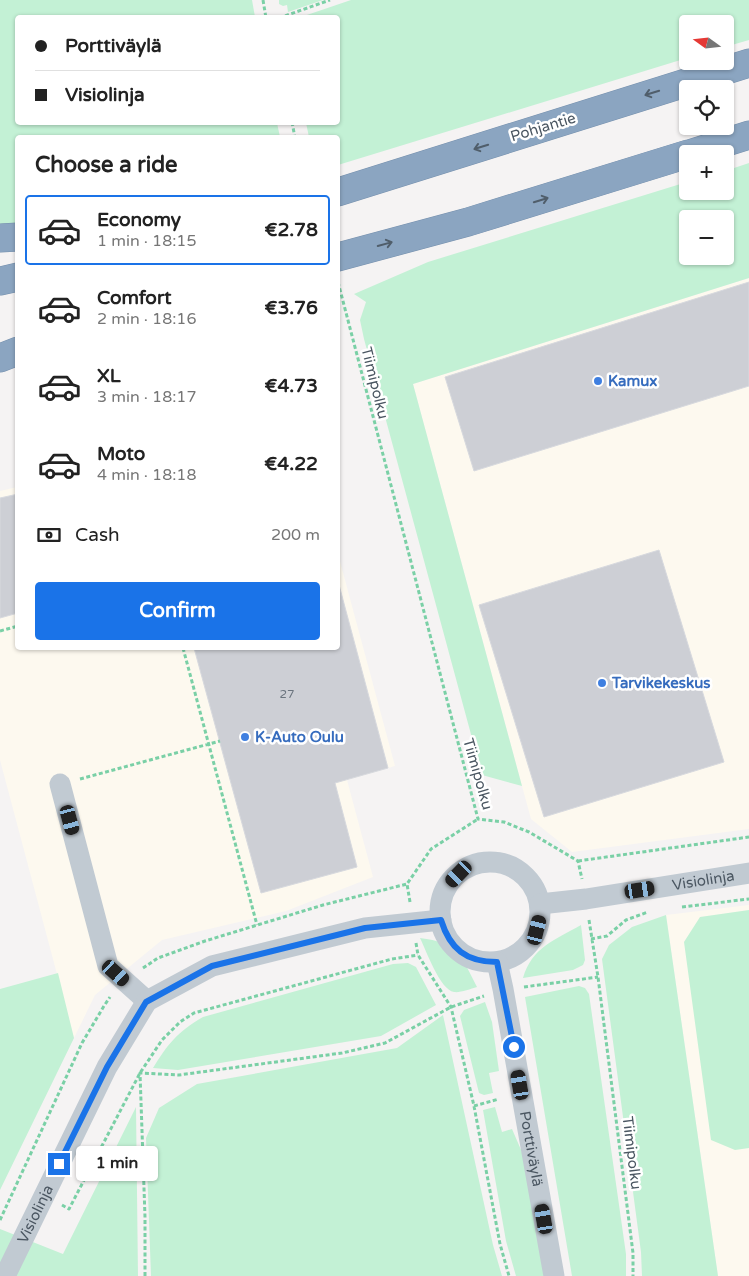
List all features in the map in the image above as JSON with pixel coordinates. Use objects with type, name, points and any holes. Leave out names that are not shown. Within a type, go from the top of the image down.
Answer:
[{"type":"highway","name":"Pohjantie","points":[[340,191],[749,63]]},
{"type":"highway","points":[[717,145],[749,135]]},
{"type":"highway","points":[[340,256],[468,222],[679,157]]},
{"type":"highway","points":[[0,238],[15,237]]},
{"type":"highway","points":[[0,281],[15,278]]},
{"type":"highway","points":[[0,344],[15,341]]},
{"type":"highway","points":[[0,358],[15,352]]},
{"type":"street","points":[[60,784],[108,966],[146,1002],[212,966],[365,928],[441,920]]},
{"type":"street","points":[[482,863],[508,866],[520,872],[536,892],[540,904],[538,924],[530,942],[521,952],[497,962],[478,960],[460,952],[451,944],[444,932],[441,920],[440,907],[450,883],[470,867],[482,863]]},
{"type":"street","name":"Visiolinja","points":[[540,904],[586,899],[749,873]]},
{"type":"street","name":"Porttiväylä","points":[[497,962],[504,990],[554,1276]]},
{"type":"street","name":"Visiolinja","points":[[5,1276],[107,1067],[146,1002]]},
{"type":"path","points":[[263,0],[266,15]]},
{"type":"path","points":[[288,15],[330,0]]},
{"type":"path","name":"Tiimipolku","points":[[340,290],[478,819],[504,822],[529,832],[578,861],[598,977],[633,1253],[633,1276]]},
{"type":"path","points":[[0,631],[15,627]]},
{"type":"path","points":[[184,650],[258,925]]},
{"type":"path","points":[[60,784],[220,741]]},
{"type":"path","points":[[478,819],[431,849],[407,884],[418,955],[451,1007],[474,1106],[500,1244],[509,1276]]},
{"type":"path","points":[[578,861],[749,838]]},
{"type":"path","points":[[680,908],[749,898]]},
{"type":"path","points":[[591,939],[606,936],[626,920],[650,912]]},
{"type":"path","points":[[43,1196],[69,1208],[140,1073],[162,1040],[180,1022],[194,1013],[392,959],[418,955]]},
{"type":"path","points":[[140,1073],[179,1075],[342,1052],[385,1043],[451,1007]]},
{"type":"path","points":[[140,1073],[145,1276]]},
{"type":"path","points":[[474,1106],[500,1100]]},
{"type":"shaded area","points":[[749,278],[749,829],[572,852],[531,819],[413,384]]},
{"type":"shaded area","points":[[15,487],[15,650],[340,650],[340,561],[395,766],[347,780],[373,877],[286,911],[162,940],[95,995],[74,1038],[0,760],[0,491]]},
{"type":"shaded area","points":[[749,905],[749,1276],[718,1276],[666,915]]},
{"type":"green space","points":[[0,0],[252,0],[255,15],[15,15],[15,125],[277,125],[280,135],[15,135],[15,225],[0,227]]},
{"type":"green space","points":[[279,0],[323,0],[288,12],[287,5],[279,4]]},
{"type":"green space","points":[[351,0],[749,0],[749,40],[734,44],[734,15],[679,15],[679,60],[340,164],[340,135],[309,135],[306,125],[340,125],[340,15],[307,15]]},
{"type":"green space","points":[[749,163],[749,278],[413,384],[522,786],[482,775],[364,339],[360,320],[366,302],[354,294],[428,262],[679,184],[679,200],[734,200],[734,168]]},
{"type":"green space","points":[[749,910],[749,1148],[735,1150],[711,1140],[684,942],[700,917]]},
{"type":"green space","points":[[666,915],[718,1276],[642,1276],[641,1252],[602,959],[609,945],[632,927]]},
{"type":"green space","points":[[581,925],[585,960],[583,965],[573,970],[523,978],[527,967],[538,952],[554,940]]},
{"type":"green space","points":[[420,938],[442,943],[457,953],[467,967],[477,987],[459,992],[449,990],[439,977]]},
{"type":"green space","points":[[408,963],[416,967],[436,1005],[381,1036],[178,1070],[153,1068],[174,1039],[186,1028],[203,1017],[393,964]]},
{"type":"green space","points":[[58,973],[74,1038],[0,1190],[0,989]]},
{"type":"green space","points":[[579,986],[585,988],[589,994],[626,1254],[626,1276],[572,1276],[525,997]]},
{"type":"green space","points":[[485,1002],[492,1022],[499,1071],[489,1073],[493,1093],[484,1095],[479,1093],[460,1016],[464,1010]]},
{"type":"green space","points":[[443,1015],[493,1245],[502,1276],[151,1276],[146,1138],[159,1108],[197,1084],[397,1048]]},
{"type":"green space","points":[[136,1107],[138,1276],[0,1276],[0,1229],[63,1254]]},
{"type":"green space","points":[[495,1107],[502,1132],[512,1129],[531,1173],[548,1276],[516,1276],[506,1241],[483,1110]]},
{"type":"building","name":"Kamux","points":[[749,282],[749,386],[474,471],[445,377]]},
{"type":"building","points":[[15,495],[15,614],[0,618],[0,498]]},
{"type":"building","name":"Tarvikekeskus","points":[[659,550],[724,762],[544,817],[479,605]]},
{"type":"building","points":[[340,588],[388,768],[335,783],[357,867],[261,893],[195,650],[340,650]]},
{"type":"place","name":"Kamux","points":[[598,381]]},
{"type":"place","name":"Tarvikekeskus","points":[[602,683]]},
{"type":"place","name":"K-Auto Oulu","points":[[245,737]]},
{"type":"route","points":[[59,1164],[107,1067],[146,1002],[212,966],[365,928],[441,920],[444,932],[451,944],[460,952],[472,959],[484,962],[497,962],[514,1047]]}]
